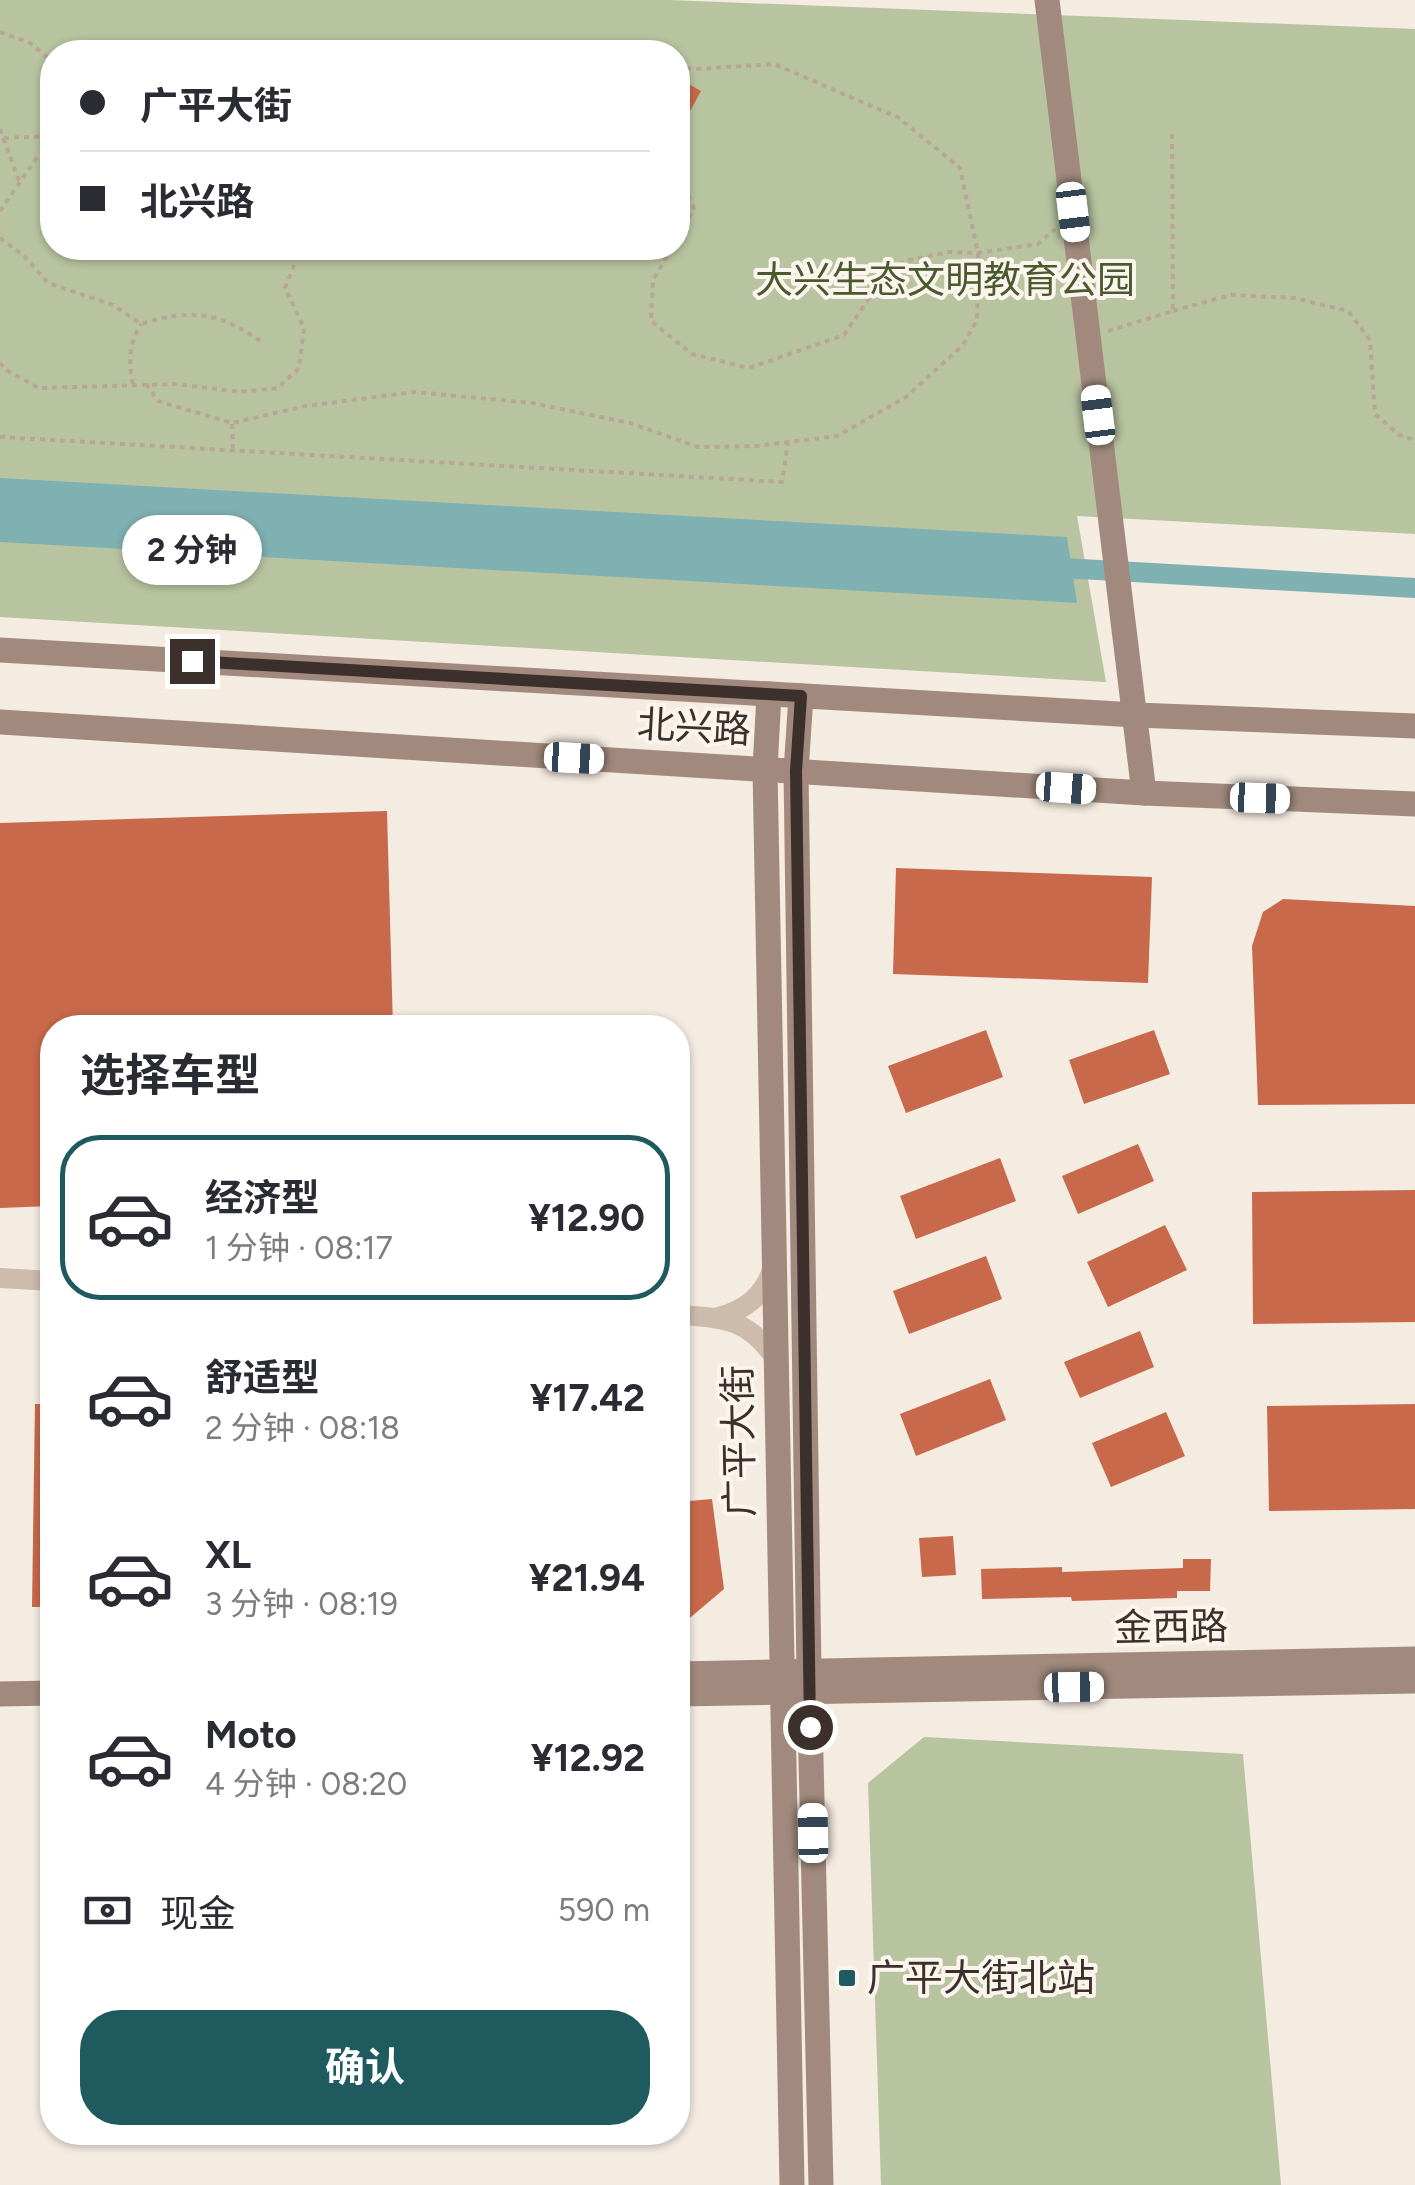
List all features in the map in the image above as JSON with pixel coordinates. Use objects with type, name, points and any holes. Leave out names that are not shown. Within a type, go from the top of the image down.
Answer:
[{"type":"street","points":[[1046,0],[1144,793]]},
{"type":"street","name":"北兴路","points":[[0,650],[1136,715],[1415,726]]},
{"type":"street","name":"广平大街","points":[[768,694],[765,769],[774,1358],[792,2185]]},
{"type":"street","name":"广平大街","points":[[801,696],[796,771],[820,2185]]},
{"type":"street","name":"北兴路","points":[[0,722],[1144,793],[1415,804]]},
{"type":"street","points":[[690,1317],[716,1318],[739,1312],[769,1282],[773,1266]]},
{"type":"street","points":[[0,1278],[40,1280]]},
{"type":"street","points":[[716,1318],[758,1334],[774,1358]]},
{"type":"street","name":"金西路","points":[[809,1682],[1415,1659]]},
{"type":"street","points":[[690,1675],[809,1682]]},
{"type":"street","name":"金西路","points":[[809,1682],[1415,1681]]},
{"type":"street","points":[[690,1693],[782,1682]]},
{"type":"street","points":[[0,1694],[40,1693]]},
{"type":"path","points":[[0,32],[30,43],[40,51]]},
{"type":"path","points":[[146,384],[158,401],[232,422],[306,406],[414,392],[532,403],[630,423],[698,447],[837,436],[906,397],[963,345],[977,320],[978,254],[960,168],[899,118],[774,64],[690,68]]},
{"type":"path","points":[[0,129],[20,183]]},
{"type":"path","points":[[1172,134],[1173,311]]},
{"type":"path","points":[[4,138],[40,136]]},
{"type":"path","points":[[0,211],[40,156]]},
{"type":"path","points":[[665,260],[653,280],[651,322],[692,354],[749,368],[844,336],[872,294],[904,261],[949,252],[978,254],[1038,244],[1073,212]]},
{"type":"path","points":[[0,238],[25,257],[48,283],[113,304],[141,324]]},
{"type":"path","points":[[0,363],[3,371],[39,388],[176,384],[240,392],[278,388],[299,368],[304,328],[285,288],[297,260]]},
{"type":"path","points":[[1089,337],[1231,294],[1296,298],[1348,311],[1370,340],[1376,414],[1399,435],[1415,440]]},
{"type":"path","points":[[133,384],[129,366],[131,342],[141,324],[178,312],[223,320],[260,341]]},
{"type":"path","points":[[232,422],[233,449]]},
{"type":"path","points":[[0,437],[782,482],[788,442]]},
{"type":"green space","name":"大兴生态文明教育公园","points":[[0,0],[670,0],[1415,29],[1415,534],[1077,516],[1106,682],[0,617]]},
{"type":"green space","points":[[924,1737],[1243,1754],[1281,2185],[881,2185],[868,1783]]},
{"type":"water","points":[[0,478],[1067,537],[1077,603],[0,542]]},
{"type":"building","points":[[690,85],[701,91],[690,111]]},
{"type":"building","points":[[387,811],[393,1015],[40,1015],[40,1206],[0,1208],[0,823]]},
{"type":"building","points":[[896,868],[1152,877],[1148,983],[893,974]]},
{"type":"building","points":[[1283,899],[1415,906],[1415,1104],[1258,1105],[1252,946],[1263,912]]},
{"type":"building","points":[[986,1030],[1003,1077],[906,1113],[888,1066]]},
{"type":"building","points":[[1154,1030],[1170,1074],[1084,1104],[1069,1060]]},
{"type":"building","points":[[1138,1144],[1154,1181],[1078,1214],[1062,1176]]},
{"type":"building","points":[[1000,1158],[1016,1201],[916,1239],[900,1196]]},
{"type":"building","points":[[1415,1190],[1415,1322],[1253,1324],[1252,1192]]},
{"type":"building","points":[[1165,1225],[1187,1270],[1108,1307],[1087,1262]]},
{"type":"building","points":[[986,1256],[1002,1299],[909,1334],[893,1291]]},
{"type":"building","points":[[1140,1331],[1154,1367],[1080,1398],[1064,1362]]},
{"type":"building","points":[[990,1379],[1006,1420],[916,1456],[900,1414]]},
{"type":"building","points":[[35,1404],[40,1404],[40,1607],[32,1607]]},
{"type":"building","points":[[1415,1404],[1415,1509],[1269,1511],[1267,1406]]},
{"type":"building","points":[[1166,1412],[1185,1456],[1111,1487],[1092,1443]]},
{"type":"building","points":[[712,1499],[724,1589],[690,1618],[690,1501]]},
{"type":"building","points":[[953,1536],[956,1575],[922,1577],[919,1538]]},
{"type":"building","points":[[1183,1559],[1211,1559],[1210,1591],[1177,1591],[1177,1598],[982,1599],[981,1569],[1062,1567],[1062,1572],[1183,1568]]},
{"type":"waterway","points":[[1045,567],[1415,588]]},
{"type":"place","name":"广平大街北站","points":[[847,1978]]},
{"type":"route","points":[[192,661],[801,696],[796,771],[810,1727]]}]
